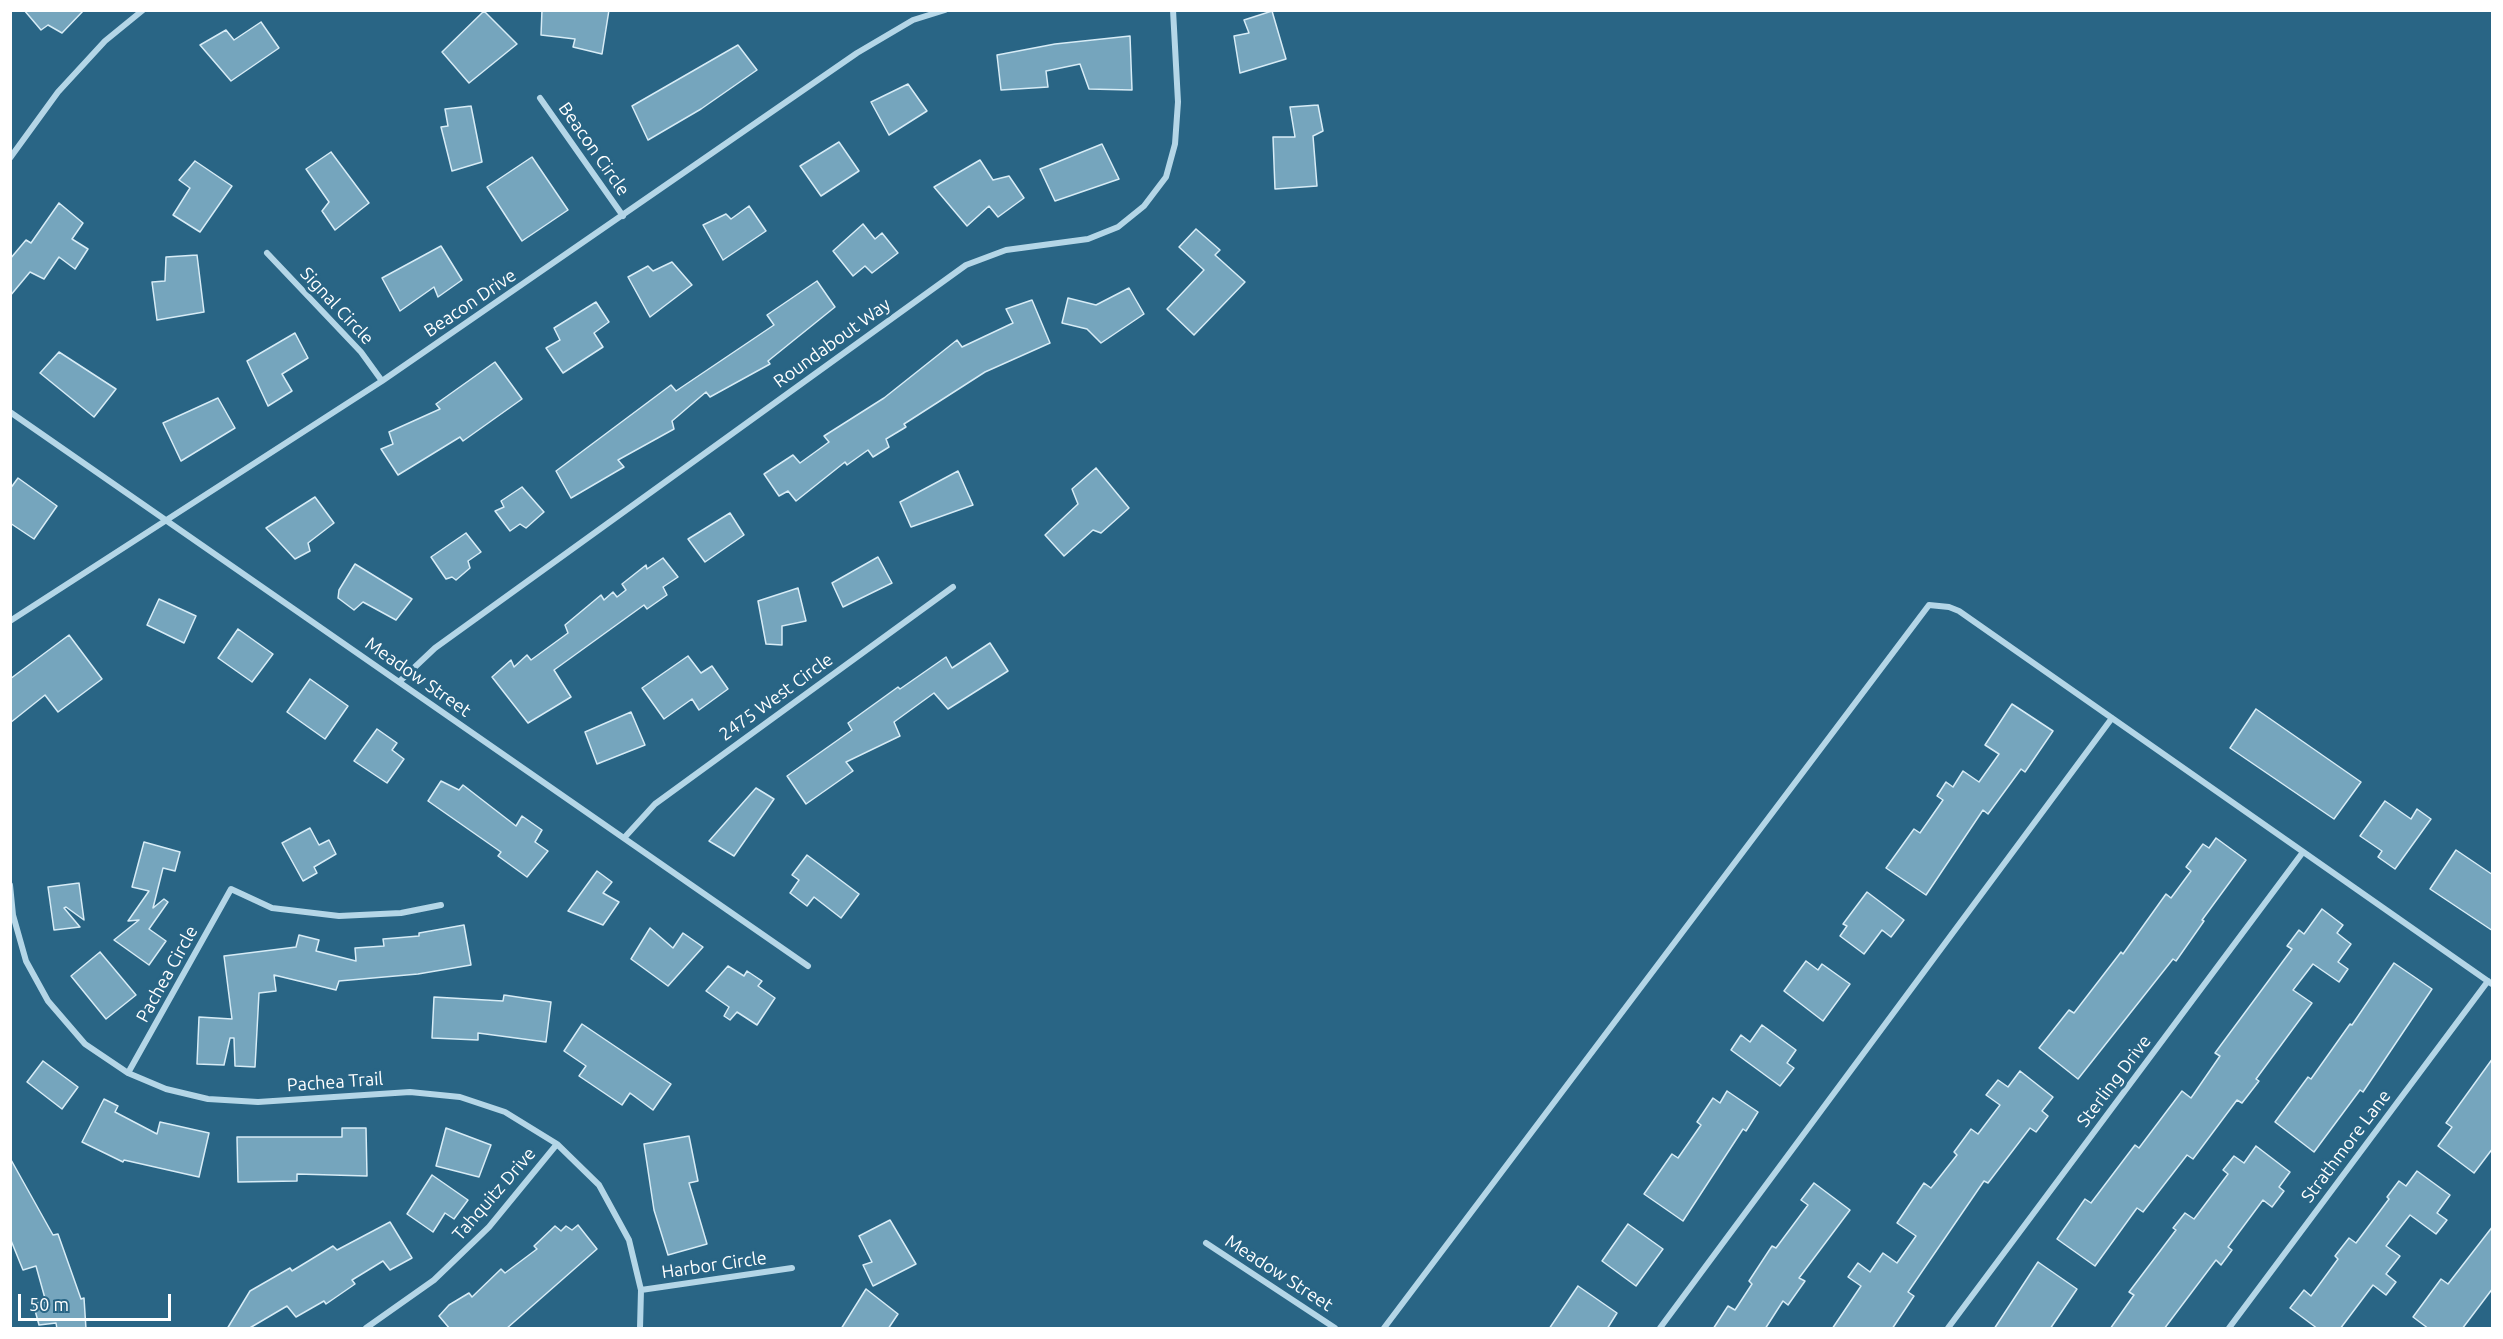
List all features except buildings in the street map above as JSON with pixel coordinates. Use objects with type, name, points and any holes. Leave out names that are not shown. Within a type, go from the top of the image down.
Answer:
[{"type":"street","points":[[10,158],[58,92],[105,41],[143,10]]},
{"type":"street","name":"Beacon Drive","points":[[10,621],[382,381],[857,52],[913,20],[945,10]]},
{"type":"street","name":"Roundabout Way","points":[[399,682],[435,648],[966,265],[1006,250],[1088,239],[1118,227],[1144,207],[1166,177],[1175,144],[1178,102],[1173,10]]},
{"type":"street","name":"Beacon Circle","points":[[540,98],[623,216]]},
{"type":"street","name":"Signal Circle","points":[[267,253],[361,352],[382,381]]},
{"type":"street","name":"Meadow Street","points":[[10,412],[808,966]]},
{"type":"street","name":"2475 West Circle","points":[[624,838],[655,804],[953,586]]},
{"type":"street","points":[[1384,1329],[1929,605],[1949,607],[1959,611],[2490,982]]},
{"type":"street","points":[[1660,1329],[2112,718]]},
{"type":"street","name":"Sterling Drive","points":[[1948,1329],[2303,852]]},
{"type":"street","name":"Pachea Trail","points":[[10,885],[13,915],[26,961],[48,1001],[85,1044],[128,1073],[166,1089],[208,1099],[258,1102],[410,1092],[460,1097],[505,1112],[557,1144],[599,1185],[629,1240],[641,1290],[640,1329]]},
{"type":"street","name":"Pachea Circle","points":[[128,1073],[231,890],[272,908],[339,916],[401,913],[441,905]]},
{"type":"street","name":"Strathmore Lane","points":[[2229,1329],[2490,982]]},
{"type":"street","name":"Tahquitz Drive","points":[[366,1329],[434,1280],[489,1227],[557,1144]]},
{"type":"street","name":"Meadow Street","points":[[1206,1243],[1335,1329]]},
{"type":"street","name":"Harbor Circle","points":[[641,1290],[792,1268]]}]
